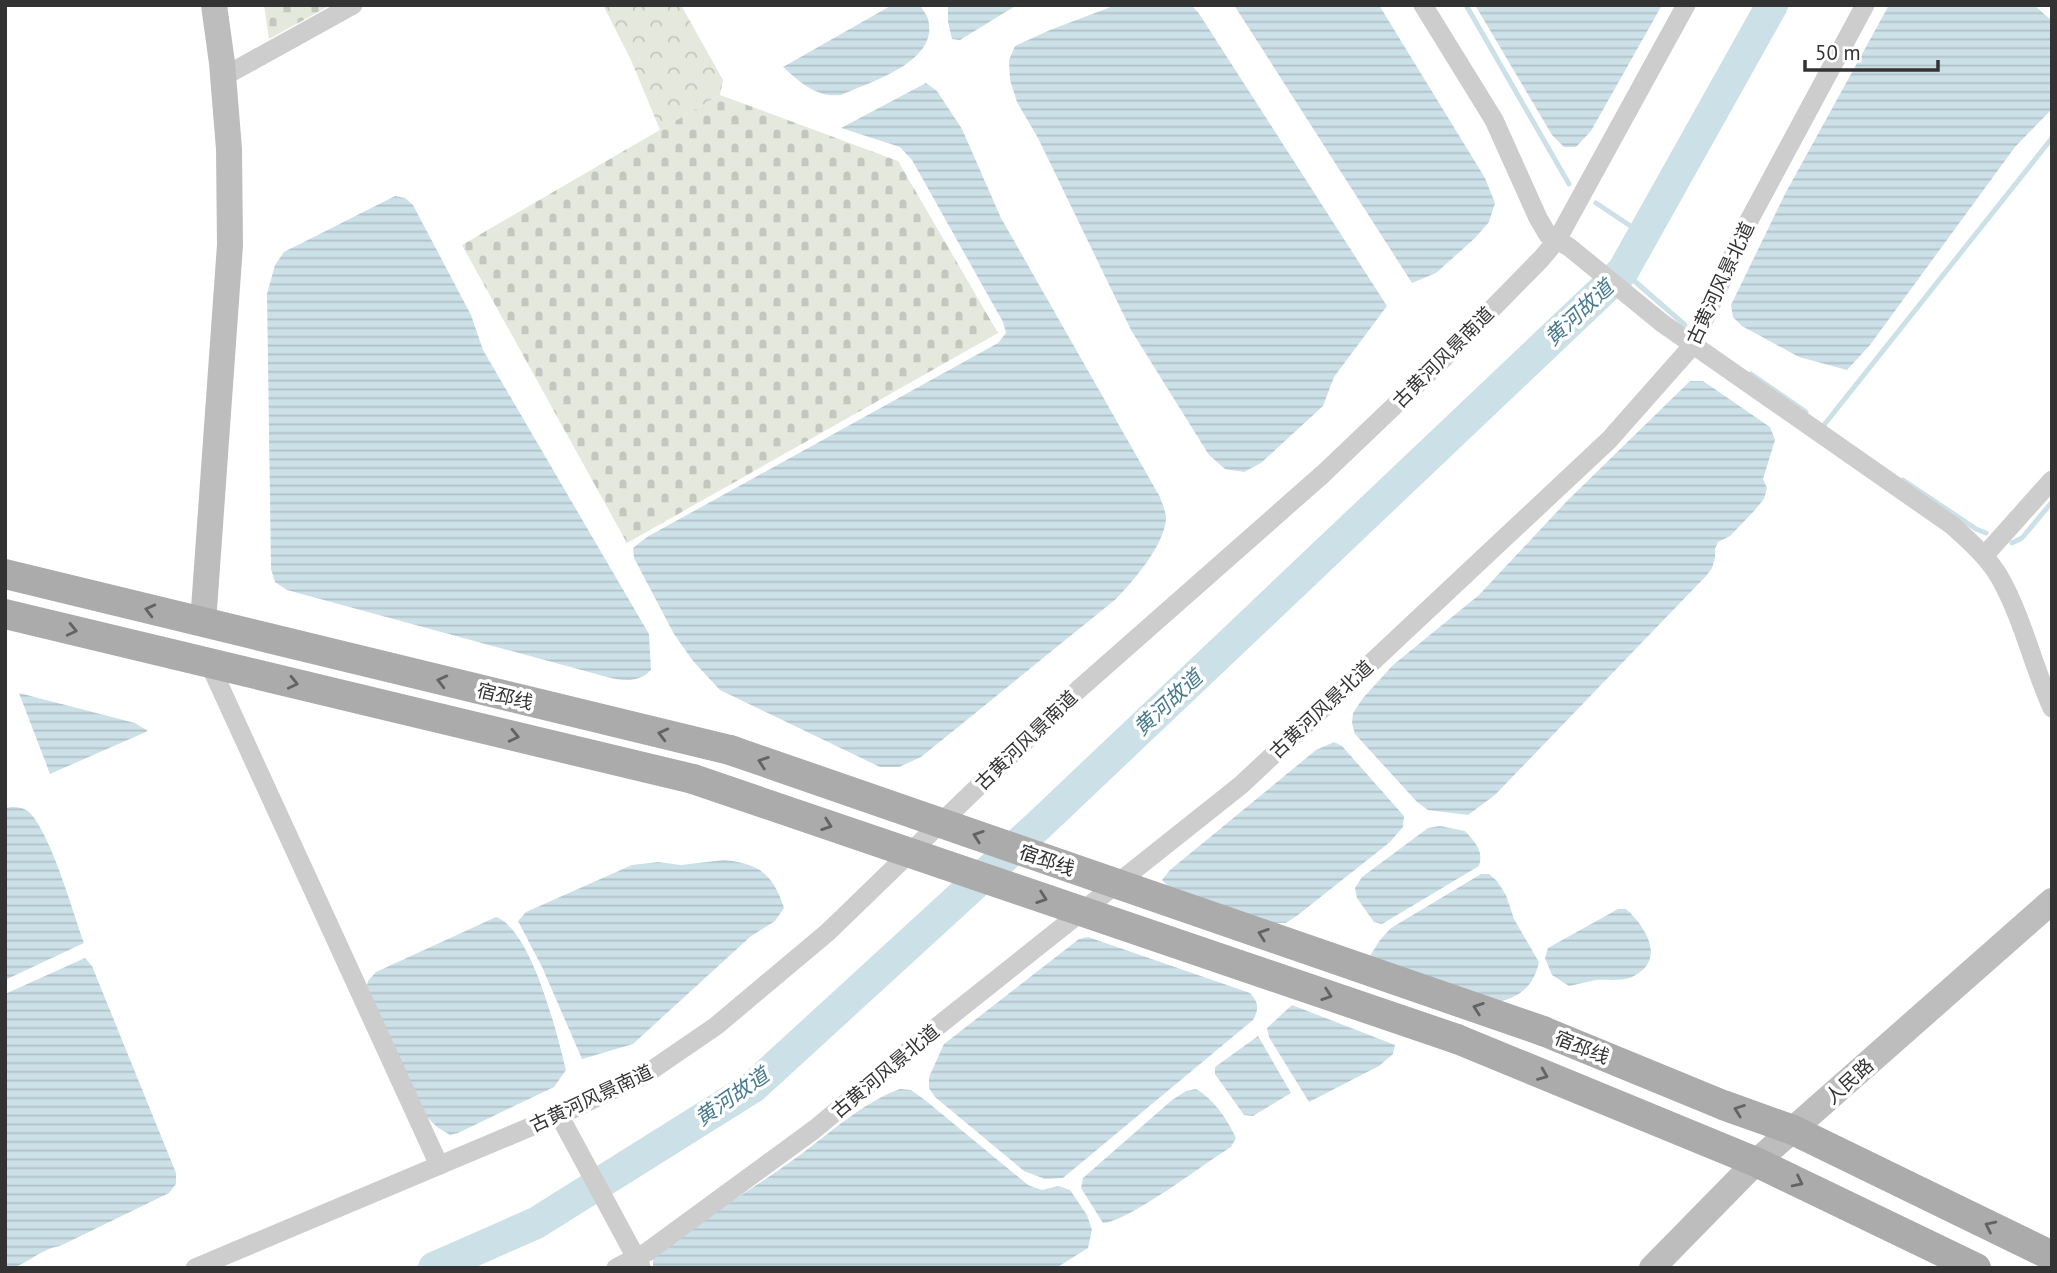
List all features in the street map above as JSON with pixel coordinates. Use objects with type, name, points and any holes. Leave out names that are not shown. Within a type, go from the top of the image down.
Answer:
[{"type":"main road","name":"宿邳线","points":[[5,574],[730,750],[1542,1031],[1723,1105],[1793,1130],[2052,1255]]},
{"type":"main road","name":"宿邳线","points":[[5,614],[692,779],[1457,1039],[1756,1162],[1976,1268]]},
{"type":"street","points":[[202,623],[230,245],[229,149],[214,5]]},
{"type":"street","points":[[223,77],[353,5]]},
{"type":"street","points":[[1423,5],[1494,120],[1538,218],[1548,234],[1662,323],[1953,526],[1984,556],[2000,577],[2021,622],[2052,708]]},
{"type":"street","name":"古黄河风景南道","points":[[195,1268],[439,1165],[562,1121],[646,1074],[716,1027],[828,932],[1078,690],[1323,474],[1563,244],[1686,5]]},
{"type":"street","name":"古黄河风景北道","points":[[615,1268],[647,1252],[815,1129],[938,1026],[1241,785],[1609,440],[1693,345],[1746,226],[1865,5]]},
{"type":"street","points":[[1984,556],[2052,480]]},
{"type":"street","points":[[209,663],[439,1165]]},
{"type":"street","name":"人民路","points":[[1652,1268],[1756,1162],[2052,901]]},
{"type":"street","points":[[562,1121],[635,1256]]},
{"type":"green space","points":[[264,5],[331,5],[269,39]]},
{"type":"green space","points":[[603,5],[681,5],[723,80],[720,95],[660,130],[631,60]]},
{"type":"green space","points":[[720,95],[898,161],[998,333],[627,543],[462,245]]},
{"type":"shaded area","points":[[892,5],[920,5],[928,19],[929,34],[924,47],[900,68],[841,95],[832,95],[809,88],[783,67]]},
{"type":"shaded area","points":[[948,5],[1017,5],[960,40],[952,39]]},
{"type":"shaded area","points":[[1116,5],[1191,5],[1198,12],[1387,306],[1334,377],[1323,406],[1261,463],[1244,472],[1225,469],[1209,455],[1131,330],[1038,138],[1017,102],[1010,80],[1009,60],[1015,46]]},
{"type":"shaded area","points":[[1234,5],[1379,5],[1485,178],[1495,203],[1489,222],[1436,273],[1412,283]]},
{"type":"shaded area","points":[[1475,5],[1662,5],[1591,131],[1576,147],[1564,147],[1552,135]]},
{"type":"shaded area","points":[[1889,5],[2034,5],[2052,21],[2052,109],[2015,147],[1870,345],[1847,370],[1799,357],[1742,326],[1733,317],[1731,305],[1785,194]]},
{"type":"shaded area","points":[[926,83],[937,91],[962,129],[1001,218],[1160,497],[1166,518],[1154,551],[1116,599],[921,757],[899,767],[880,767],[720,690],[693,661],[674,634],[634,558],[633,548],[647,537],[998,343],[1006,333],[1003,322],[912,160],[900,147],[841,128]]},
{"type":"shaded area","points":[[395,196],[405,198],[413,205],[471,315],[483,350],[649,634],[651,670],[641,677],[625,680],[607,677],[287,590],[275,582],[271,569],[267,294],[275,265],[284,252]]},
{"type":"shaded area","points":[[1690,381],[1703,381],[1770,427],[1775,440],[1763,479],[1767,488],[1764,499],[1730,536],[1718,542],[1712,568],[1706,576],[1495,795],[1468,815],[1428,810],[1417,802],[1355,734],[1353,713],[1393,665],[1479,595],[1567,501]]},
{"type":"shaded area","points":[[19,693],[135,723],[148,731],[50,774]]},
{"type":"shaded area","points":[[1334,742],[1342,746],[1404,816],[1403,827],[1390,842],[1286,923],[1275,923],[1169,887],[1162,880],[1170,870],[1316,750]]},
{"type":"shaded area","points":[[5,808],[27,810],[47,840],[84,943],[5,980]]},
{"type":"shaded area","points":[[1440,826],[1465,831],[1479,851],[1479,866],[1382,924],[1374,922],[1357,898],[1355,888],[1362,877],[1428,828]]},
{"type":"shaded area","points":[[724,860],[747,864],[770,879],[784,908],[775,921],[750,937],[633,1044],[582,1059],[542,967],[518,921],[526,912],[632,865],[658,862],[681,865]]},
{"type":"shaded area","points":[[1481,874],[1489,874],[1497,881],[1506,895],[1514,919],[1539,962],[1537,971],[1524,990],[1493,1003],[1370,956],[1391,928]]},
{"type":"shaded area","points":[[1618,909],[1626,909],[1633,916],[1650,942],[1649,961],[1644,969],[1625,979],[1596,980],[1569,986],[1552,975],[1545,958],[1548,948]]},
{"type":"shaded area","points":[[496,917],[509,926],[521,941],[532,962],[549,1009],[566,1070],[554,1087],[450,1135],[423,1113],[366,990],[368,981],[376,972]]},
{"type":"shaded area","points":[[1088,937],[1250,993],[1257,1009],[1253,1020],[1063,1178],[1045,1179],[1024,1171],[935,1097],[929,1088],[929,1077],[944,1044],[1079,939]]},
{"type":"shaded area","points":[[85,958],[92,966],[176,1173],[176,1184],[169,1193],[19,1265],[5,1268],[5,994]]},
{"type":"shaded area","points":[[1292,1005],[1395,1045],[1393,1054],[1379,1066],[1309,1102],[1269,1037],[1267,1028]]},
{"type":"shaded area","points":[[1258,1036],[1291,1093],[1253,1116],[1244,1115],[1215,1074],[1215,1067]]},
{"type":"shaded area","points":[[900,1089],[911,1090],[925,1100],[1028,1185],[1042,1190],[1058,1186],[1070,1190],[1087,1215],[1092,1230],[1088,1248],[1056,1268],[653,1268],[653,1256],[664,1246],[806,1151],[858,1111]]},
{"type":"shaded area","points":[[1196,1089],[1214,1104],[1228,1124],[1236,1138],[1231,1147],[1148,1203],[1115,1220],[1103,1223],[1081,1188],[1083,1178],[1172,1100],[1186,1091]]},
{"type":"waterway","points":[[1466,5],[1569,184]]},
{"type":"waterway","name":"黄河故道","points":[[434,1268],[536,1223],[753,1087],[1039,825],[1623,271],[1772,5]]},
{"type":"waterway","points":[[1824,425],[2052,138]]},
{"type":"waterway","points":[[1596,203],[1644,235]]},
{"type":"waterway","points":[[1623,271],[1685,325]]},
{"type":"waterway","points":[[1751,374],[1806,412]]},
{"type":"waterway","points":[[1903,480],[1986,533]]},
{"type":"waterway","points":[[2012,543],[2022,538],[2052,502]]}]
